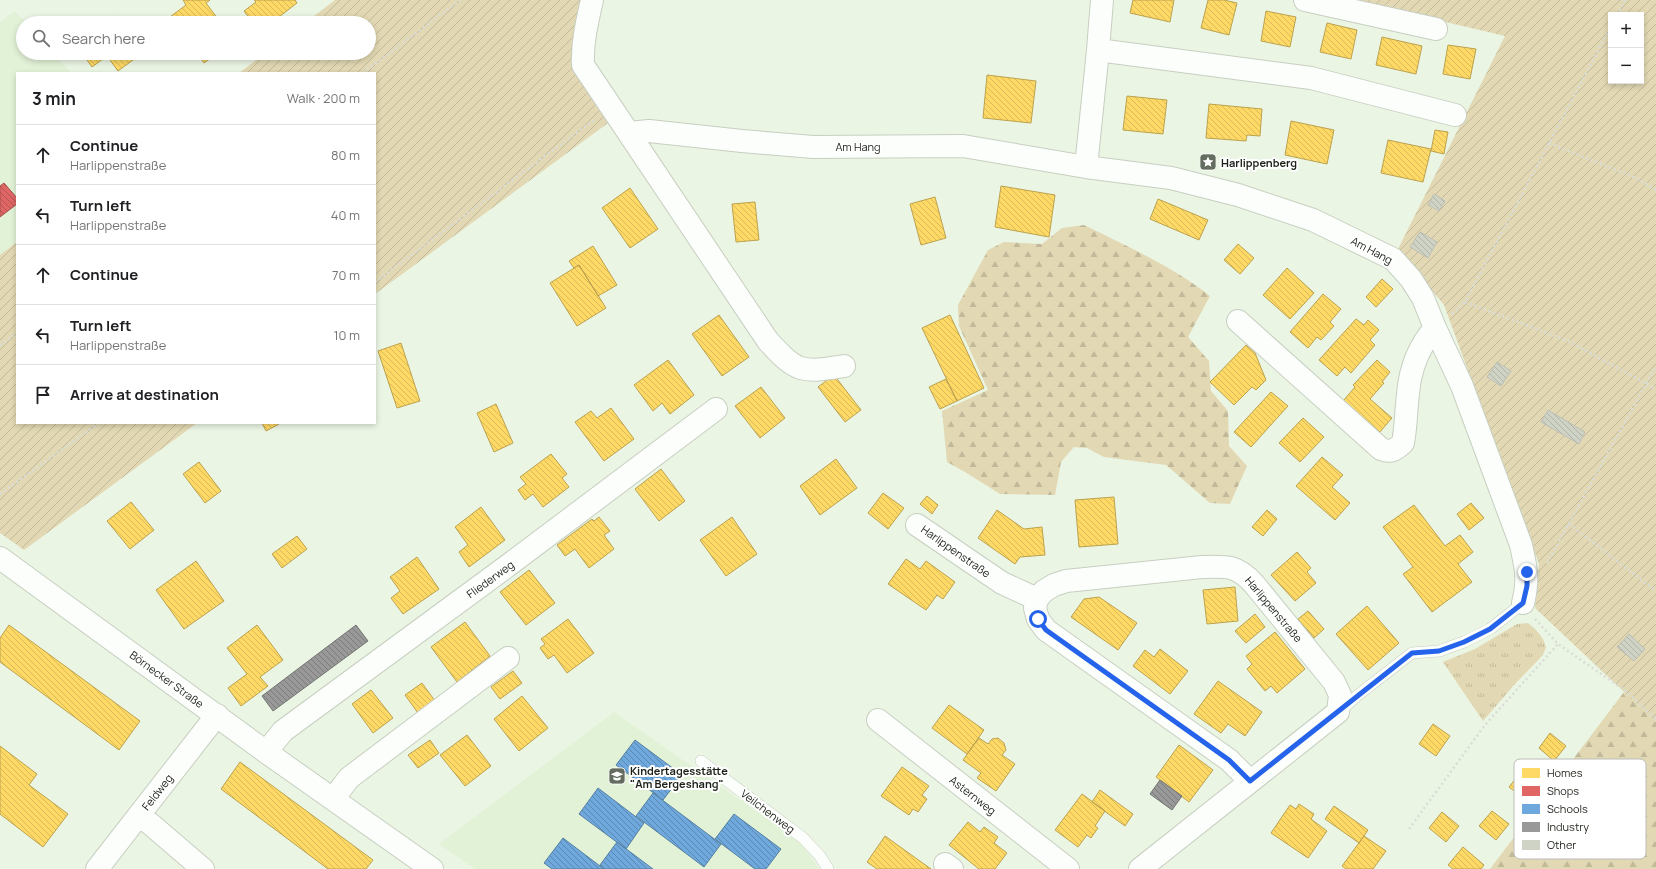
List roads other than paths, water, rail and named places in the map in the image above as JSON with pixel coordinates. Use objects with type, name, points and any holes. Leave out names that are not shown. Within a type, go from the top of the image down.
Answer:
[{"type":"street","points":[[592,0],[582,52],[583,66],[768,341],[784,358],[798,368],[814,371],[844,366]]},
{"type":"street","points":[[1086,167],[1102,0]]},
{"type":"street","points":[[1305,0],[1436,29]]},
{"type":"street","points":[[1098,50],[1311,78],[1455,115]]},
{"type":"street","name":"Am Hang","points":[[629,133],[649,131],[742,141],[813,146],[963,146],[1086,167],[1172,178],[1238,195],[1313,220],[1393,259],[1411,279],[1423,298],[1435,328]]},
{"type":"street","points":[[1238,321],[1381,449],[1388,452],[1395,450],[1403,444],[1406,428],[1408,393],[1419,351],[1426,338],[1435,328],[1462,386],[1521,545],[1527,572],[1527,586],[1523,603]]},
{"type":"street","name":"Fliederweg","points":[[266,752],[283,731],[510,564],[716,409]]},
{"type":"street","name":"Harlippenstraße","points":[[917,525],[1002,583],[1037,599],[1044,591],[1054,585],[1066,581],[1202,566],[1221,566],[1233,568],[1245,574],[1326,671],[1340,695],[1338,712]]},
{"type":"street","name":"Börnecker Straße","points":[[0,558],[266,752],[432,869]]},
{"type":"street","points":[[1037,599],[1035,608],[1038,619],[1046,630],[1229,760],[1250,781]]},
{"type":"street","points":[[333,799],[349,778],[508,658]]},
{"type":"street","points":[[1140,869],[1338,712]]},
{"type":"street","name":"Feldweg","points":[[97,869],[217,715]]},
{"type":"street","name":"Asternweg","points":[[878,720],[1068,869]]},
{"type":"street","points":[[140,815],[204,869]]},
{"type":"lane","points":[[1338,712],[1412,653],[1439,651],[1464,642],[1490,629],[1523,603]]},
{"type":"lane","name":"Veilchenweg","points":[[701,761],[803,838],[820,856],[828,869]]},
{"type":"place","name":"Harlippenberg","points":[[1208,162]]},
{"type":"place","name":"Kindertagesstätte \"Am Bergeshang\"","points":[[617,776]]}]
